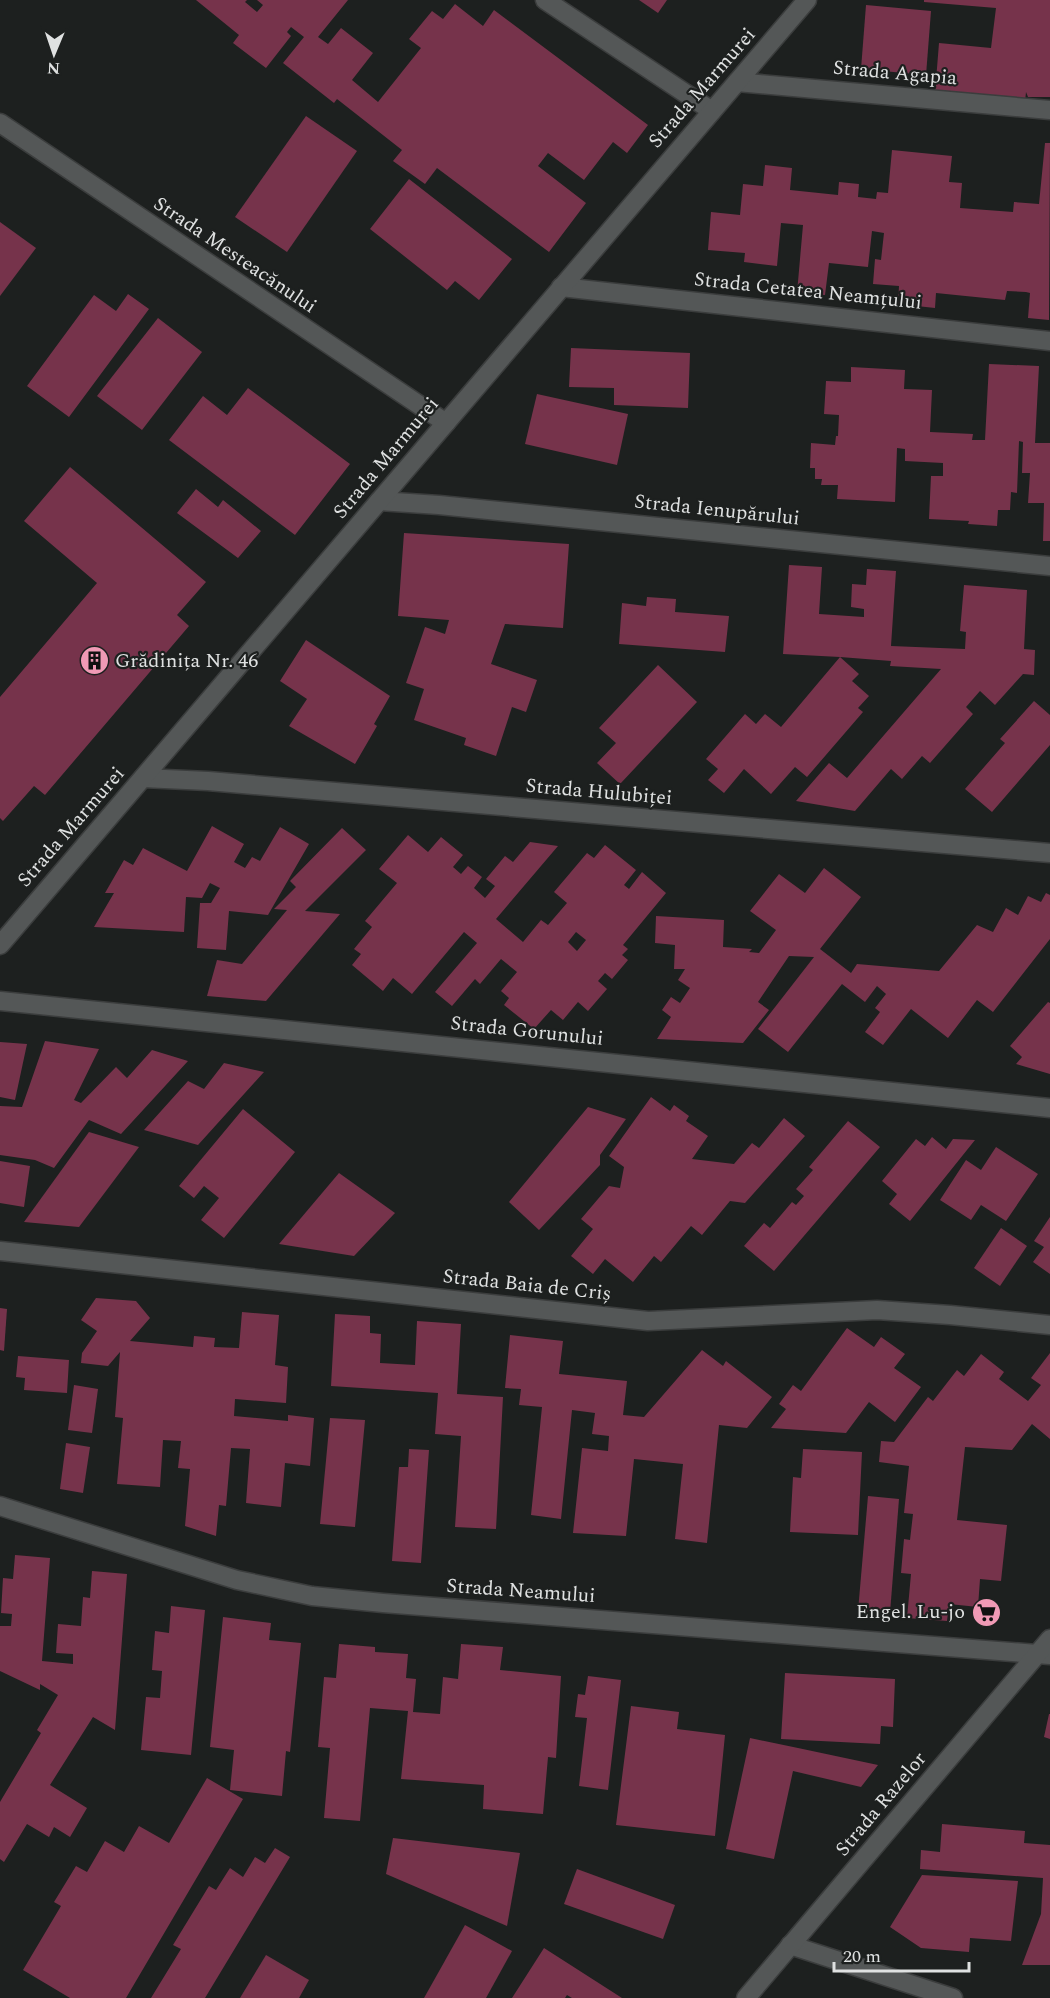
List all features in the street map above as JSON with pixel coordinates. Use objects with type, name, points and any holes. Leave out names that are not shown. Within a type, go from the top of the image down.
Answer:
[{"type":"street","points":[[545,0],[712,111]]},
{"type":"street","name":"Strada Marmurei","points":[[0,945],[807,0]]},
{"type":"street","name":"Strada Agapia","points":[[737,82],[1050,110]]},
{"type":"street","name":"Strada Mesteacănului","points":[[0,123],[446,423]]},
{"type":"street","name":"Strada Cetatea Neamțului","points":[[561,287],[1050,341]]},
{"type":"street","name":"Strada Ienupărului","points":[[379,501],[439,505],[1050,566]]},
{"type":"street","name":"Strada Hulubiței","points":[[143,778],[208,781],[1050,853]]},
{"type":"street","name":"Strada Gorunului","points":[[0,1001],[1050,1108]]},
{"type":"street","name":"Strada Baia de Criș","points":[[0,1251],[648,1321],[876,1310],[1050,1325]]},
{"type":"street","name":"Strada Neamului","points":[[0,1506],[237,1580],[312,1596],[1043,1654]]},
{"type":"street","name":"Strada Razelor","points":[[746,1998],[1043,1654],[1050,1638]]},
{"type":"street","points":[[790,1945],[953,1998]]},
{"type":"building","points":[[196,0],[247,0],[245,2],[257,12],[263,5],[257,0],[348,0],[318,37],[328,44],[341,28],[373,53],[352,80],[378,102],[421,48],[409,39],[432,11],[443,19],[455,4],[483,26],[494,10],[648,125],[627,153],[613,142],[584,180],[548,153],[538,166],[586,203],[549,252],[437,168],[425,184],[393,161],[402,150],[337,99],[334,103],[283,63],[304,37],[291,27],[287,32],[291,36],[266,68],[233,43],[239,35]]},
{"type":"building","points":[[639,0],[667,0],[658,13]]},
{"type":"building","points":[[924,0],[1050,0],[1050,97],[1028,97],[1026,92],[1025,102],[935,93],[939,43],[991,48],[996,8],[924,2]]},
{"type":"building","points":[[866,5],[931,11],[926,75],[861,69]]},
{"type":"building","points":[[306,116],[357,151],[287,252],[235,217]]},
{"type":"building","points":[[1045,143],[1050,143],[1049,320],[1028,318],[1030,293],[1026,292],[1007,291],[1005,300],[936,293],[935,308],[898,304],[899,286],[873,284],[875,259],[881,260],[884,233],[872,231],[868,267],[829,263],[825,295],[797,293],[803,225],[781,223],[777,266],[744,262],[745,253],[708,250],[711,212],[740,215],[743,184],[763,186],[765,165],[792,168],[790,190],[838,195],[839,182],[859,184],[858,197],[876,199],[877,192],[888,193],[892,150],[952,156],[949,182],[962,183],[960,208],[1013,212],[1014,202],[1039,204]]},
{"type":"building","points":[[409,179],[512,259],[479,300],[455,281],[447,290],[370,229]]},
{"type":"building","points":[[0,222],[36,248],[0,296]]},
{"type":"building","points":[[128,294],[149,309],[69,417],[27,386],[94,295],[116,311]]},
{"type":"building","points":[[158,318],[202,352],[142,430],[97,396]]},
{"type":"building","points":[[571,348],[690,353],[688,408],[614,405],[614,388],[569,387]]},
{"type":"building","points":[[989,364],[1039,366],[1035,443],[1050,443],[1050,541],[1043,541],[1044,503],[1028,503],[1030,473],[1022,473],[1023,442],[1019,441],[1017,493],[1011,492],[1010,510],[998,510],[997,526],[968,524],[969,521],[929,519],[931,476],[943,476],[943,463],[905,461],[905,449],[897,448],[895,502],[837,499],[838,485],[821,485],[822,479],[815,479],[815,468],[810,468],[811,443],[835,445],[836,436],[838,436],[839,415],[824,414],[826,381],[851,382],[851,367],[905,370],[904,389],[932,390],[930,432],[973,434],[972,440],[985,440]]},
{"type":"building","points":[[248,388],[350,464],[295,535],[169,440],[203,396],[227,415]]},
{"type":"building","points":[[537,394],[628,414],[617,465],[525,444]]},
{"type":"building","name":"Grădinița Nr. 46","points":[[70,467],[206,582],[177,615],[189,626],[45,795],[34,786],[3,821],[0,818],[0,697],[97,583],[24,521]]},
{"type":"building","points":[[196,489],[218,507],[223,500],[261,531],[238,558],[177,513]]},
{"type":"building","points":[[404,533],[569,544],[563,628],[505,624],[491,664],[537,680],[526,712],[512,707],[496,756],[464,745],[466,738],[414,720],[424,689],[406,683],[425,627],[445,634],[449,620],[398,616]]},
{"type":"building","points":[[789,565],[822,567],[819,614],[864,617],[864,609],[851,607],[852,584],[866,585],[867,569],[896,571],[891,646],[965,649],[966,632],[960,631],[964,585],[1027,590],[1024,649],[1035,650],[1034,675],[1023,674],[995,705],[980,691],[966,707],[973,714],[930,763],[922,756],[902,779],[891,769],[855,811],[796,801],[829,763],[847,778],[941,669],[890,666],[891,661],[783,654]]},
{"type":"building","points":[[647,597],[676,599],[675,612],[729,616],[725,652],[619,644],[622,603],[646,606]]},
{"type":"building","points":[[306,640],[390,696],[374,724],[377,726],[355,764],[289,726],[307,699],[280,681]]},
{"type":"building","points":[[840,657],[859,674],[852,681],[869,696],[858,708],[863,712],[807,777],[795,767],[771,794],[744,769],[724,793],[708,780],[718,769],[706,759],[745,714],[756,724],[765,714],[781,727]]},
{"type":"building","points":[[658,665],[697,702],[620,784],[597,763],[616,743],[599,728]]},
{"type":"building","points":[[1034,701],[1050,715],[1050,745],[992,812],[965,789],[1005,743],[1000,739]]},
{"type":"building","points":[[212,826],[244,844],[234,862],[245,868],[252,857],[260,861],[280,827],[309,844],[268,915],[229,911],[226,950],[197,948],[200,903],[211,903],[220,888],[210,883],[202,898],[186,897],[184,932],[94,927],[114,893],[105,893],[124,860],[133,865],[143,848],[187,871]]},
{"type":"building","points":[[342,828],[366,850],[305,911],[340,914],[266,1001],[207,996],[217,960],[242,964],[287,910],[274,909],[296,887],[290,881]]},
{"type":"building","points":[[408,835],[428,852],[441,837],[463,855],[453,867],[461,874],[468,866],[482,877],[474,888],[485,898],[495,886],[486,879],[505,856],[513,862],[530,842],[558,846],[496,919],[523,942],[541,920],[548,925],[567,903],[554,892],[587,853],[594,858],[605,845],[636,870],[624,885],[629,889],[642,872],[666,893],[623,945],[628,949],[622,955],[628,960],[612,979],[605,973],[598,981],[607,989],[588,1011],[578,1002],[563,1020],[551,1010],[534,1029],[504,1005],[509,998],[501,991],[517,972],[501,959],[480,984],[475,979],[452,1006],[435,992],[477,943],[464,932],[412,994],[393,978],[383,991],[352,965],[361,954],[354,949],[372,927],[365,921],[397,883],[379,869]],"holes":[[[576,932],[586,940],[577,951],[568,942]]]},
{"type":"building","points":[[824,868],[861,897],[820,949],[851,973],[857,964],[939,971],[977,925],[993,932],[1006,908],[1018,915],[1028,896],[1041,902],[1046,893],[1050,895],[1050,939],[993,1012],[977,1000],[948,1038],[911,1009],[883,1045],[865,1032],[880,1012],[875,1008],[886,994],[877,986],[865,1002],[842,984],[788,1052],[758,1029],[814,957],[789,956],[758,1002],[769,1010],[743,1043],[657,1039],[671,1017],[662,1010],[671,997],[680,1003],[690,988],[678,980],[685,969],[674,969],[675,945],[655,943],[656,916],[724,920],[723,947],[752,949],[749,952],[759,953],[776,930],[750,911],[779,874],[805,893]]},
{"type":"building","points":[[1048,1002],[1050,1003],[1050,1074],[1016,1064],[1022,1057],[1010,1046]]},
{"type":"building","points":[[45,1041],[99,1049],[74,1100],[81,1103],[116,1067],[127,1078],[152,1050],[188,1061],[121,1134],[89,1120],[54,1168],[35,1160],[0,1155],[0,1106],[22,1107]]},
{"type":"building","points":[[0,1042],[27,1044],[15,1100],[0,1097]]},
{"type":"building","points":[[224,1063],[264,1072],[198,1145],[144,1130],[188,1081],[204,1089]]},
{"type":"building","points":[[651,1097],[670,1111],[674,1105],[689,1116],[686,1121],[708,1136],[692,1159],[734,1164],[752,1143],[759,1148],[784,1118],[805,1136],[745,1203],[730,1201],[702,1235],[691,1226],[661,1262],[654,1256],[633,1282],[605,1259],[593,1274],[571,1256],[593,1229],[581,1219],[609,1186],[620,1188],[624,1167],[609,1156]]},
{"type":"building","points":[[588,1107],[626,1119],[600,1155],[600,1165],[539,1230],[509,1202]]},
{"type":"building","points":[[243,1109],[295,1152],[224,1238],[201,1220],[219,1198],[204,1186],[194,1198],[179,1186]]},
{"type":"building","points":[[848,1121],[880,1147],[774,1271],[744,1246],[764,1223],[770,1228],[792,1202],[796,1205],[804,1196],[796,1189],[813,1170],[809,1167]]},
{"type":"building","points":[[89,1132],[139,1147],[79,1227],[24,1222]]},
{"type":"building","points":[[932,1137],[946,1149],[953,1139],[975,1140],[910,1221],[889,1204],[897,1194],[882,1181],[916,1139],[925,1146]]},
{"type":"building","points":[[996,1147],[1038,1174],[1006,1221],[981,1205],[971,1220],[940,1200],[966,1160],[981,1170]]},
{"type":"building","points":[[0,1161],[30,1166],[24,1207],[0,1203]]},
{"type":"building","points":[[339,1173],[395,1213],[354,1256],[279,1244]]},
{"type":"building","points":[[1050,1217],[1050,1274],[1033,1262],[1044,1247],[1034,1241]]},
{"type":"building","points":[[1001,1228],[1027,1246],[1000,1286],[974,1268]]},
{"type":"building","points":[[96,1298],[136,1301],[150,1318],[130,1341],[193,1347],[194,1336],[215,1338],[214,1347],[239,1348],[242,1312],[279,1315],[275,1365],[288,1367],[286,1403],[235,1399],[234,1416],[288,1421],[288,1415],[314,1418],[310,1466],[285,1463],[281,1507],[246,1503],[250,1449],[231,1448],[226,1506],[219,1505],[216,1536],[185,1526],[190,1469],[178,1468],[181,1441],[163,1440],[160,1487],[117,1484],[123,1418],[115,1417],[120,1352],[108,1366],[81,1363],[82,1353],[97,1331],[81,1320]]},
{"type":"building","points":[[0,1308],[7,1309],[4,1351],[0,1350]]},
{"type":"building","points":[[335,1314],[370,1316],[370,1333],[381,1334],[380,1363],[415,1365],[417,1321],[461,1324],[457,1394],[503,1397],[496,1529],[455,1527],[461,1436],[435,1434],[438,1393],[331,1386]]},
{"type":"building","points":[[847,1328],[874,1347],[881,1337],[905,1354],[894,1368],[921,1387],[895,1422],[869,1402],[846,1433],[771,1428],[786,1409],[779,1404],[793,1385],[801,1391]]},
{"type":"building","points":[[510,1335],[563,1341],[559,1374],[627,1381],[623,1415],[644,1417],[702,1350],[723,1366],[726,1361],[772,1397],[747,1428],[719,1425],[707,1543],[675,1539],[683,1464],[634,1459],[626,1536],[573,1533],[582,1448],[608,1451],[609,1436],[592,1434],[595,1413],[572,1410],[561,1519],[531,1515],[542,1407],[519,1405],[521,1389],[505,1388]]},
{"type":"building","points":[[1050,1353],[1050,1439],[1032,1424],[1012,1450],[965,1447],[957,1520],[1007,1525],[1001,1581],[980,1579],[978,1607],[949,1604],[947,1621],[907,1618],[911,1574],[901,1573],[904,1539],[910,1540],[913,1514],[904,1513],[909,1466],[879,1462],[881,1441],[894,1442],[928,1397],[933,1401],[957,1370],[964,1376],[981,1354],[1004,1372],[999,1379],[1028,1401],[1041,1385],[1031,1378]]},
{"type":"building","points":[[18,1356],[69,1360],[67,1393],[24,1390],[25,1378],[16,1377]]},
{"type":"building","points":[[74,1385],[98,1389],[92,1433],[68,1430]]},
{"type":"building","points":[[330,1418],[365,1420],[355,1527],[320,1524]]},
{"type":"building","points":[[66,1443],[90,1447],[83,1493],[60,1489]]},
{"type":"building","points":[[409,1449],[429,1450],[421,1563],[392,1561],[399,1467],[408,1467]]},
{"type":"building","points":[[803,1449],[862,1452],[858,1535],[790,1532],[793,1477],[801,1478]]},
{"type":"building","points":[[868,1496],[899,1499],[890,1613],[858,1611]]},
{"type":"building","points":[[15,1555],[50,1558],[42,1661],[73,1664],[73,1654],[56,1653],[58,1624],[81,1626],[83,1597],[90,1598],[92,1571],[127,1574],[115,1730],[93,1717],[50,1785],[87,1808],[70,1837],[54,1827],[49,1837],[27,1824],[4,1862],[0,1859],[0,1802],[41,1733],[37,1730],[58,1695],[40,1684],[40,1690],[0,1671],[0,1626],[11,1626],[12,1614],[1,1613],[3,1578],[13,1579]]},
{"type":"building","points":[[171,1606],[205,1610],[191,1755],[141,1750],[146,1697],[160,1698],[162,1671],[152,1670],[155,1631],[169,1633]]},
{"type":"building","points":[[223,1617],[271,1623],[269,1640],[301,1643],[290,1752],[286,1751],[282,1796],[230,1790],[234,1750],[210,1747]]},
{"type":"building","points":[[339,1644],[375,1647],[375,1652],[408,1654],[406,1678],[416,1679],[413,1712],[440,1714],[443,1677],[458,1679],[461,1644],[503,1647],[500,1670],[561,1676],[556,1758],[548,1757],[543,1814],[483,1809],[484,1785],[401,1779],[408,1711],[370,1708],[360,1821],[324,1818],[330,1748],[318,1747],[324,1677],[336,1678]]},
{"type":"building","points":[[785,1673],[895,1679],[893,1727],[881,1726],[880,1744],[781,1739]]},
{"type":"building","points":[[588,1676],[621,1680],[608,1790],[579,1786],[587,1718],[575,1717],[578,1694],[585,1695]]},
{"type":"building","points":[[631,1706],[679,1712],[677,1729],[725,1735],[715,1836],[616,1825]]},
{"type":"building","points":[[1050,1714],[1050,1739],[1044,1737]]},
{"type":"building","points":[[750,1738],[878,1765],[861,1787],[793,1771],[774,1859],[726,1849]]},
{"type":"building","points":[[207,1778],[243,1799],[126,1998],[70,1998],[23,1970],[61,1906],[54,1902],[76,1866],[87,1872],[105,1841],[124,1852],[139,1826],[169,1843]]},
{"type":"building","points":[[942,1824],[1025,1831],[1024,1843],[1050,1845],[1050,1965],[1022,1965],[1041,1914],[1043,1878],[920,1869],[921,1850],[940,1852]]},
{"type":"building","points":[[393,1838],[520,1853],[507,1926],[386,1874]]},
{"type":"building","points":[[275,1848],[290,1857],[205,1998],[151,1998],[181,1949],[173,1945],[209,1886],[216,1890],[230,1868],[243,1877],[255,1857],[265,1863]]},
{"type":"building","points":[[577,1869],[675,1905],[663,1939],[564,1904]]},
{"type":"building","points":[[922,1875],[1018,1881],[1011,1941],[970,1938],[969,1952],[921,1948],[890,1927]]},
{"type":"building","points":[[465,1925],[512,1951],[486,1998],[424,1998]]},
{"type":"building","points":[[544,1948],[622,1998],[572,1998],[567,1995],[565,1998],[512,1998]]},
{"type":"building","points":[[266,1955],[309,1980],[299,1998],[240,1998]]},
{"type":"place","name":"Grădinița Nr. 46","points":[[94,661]]},
{"type":"place","name":"Engel. Lu-jo","points":[[986,1612]]}]
